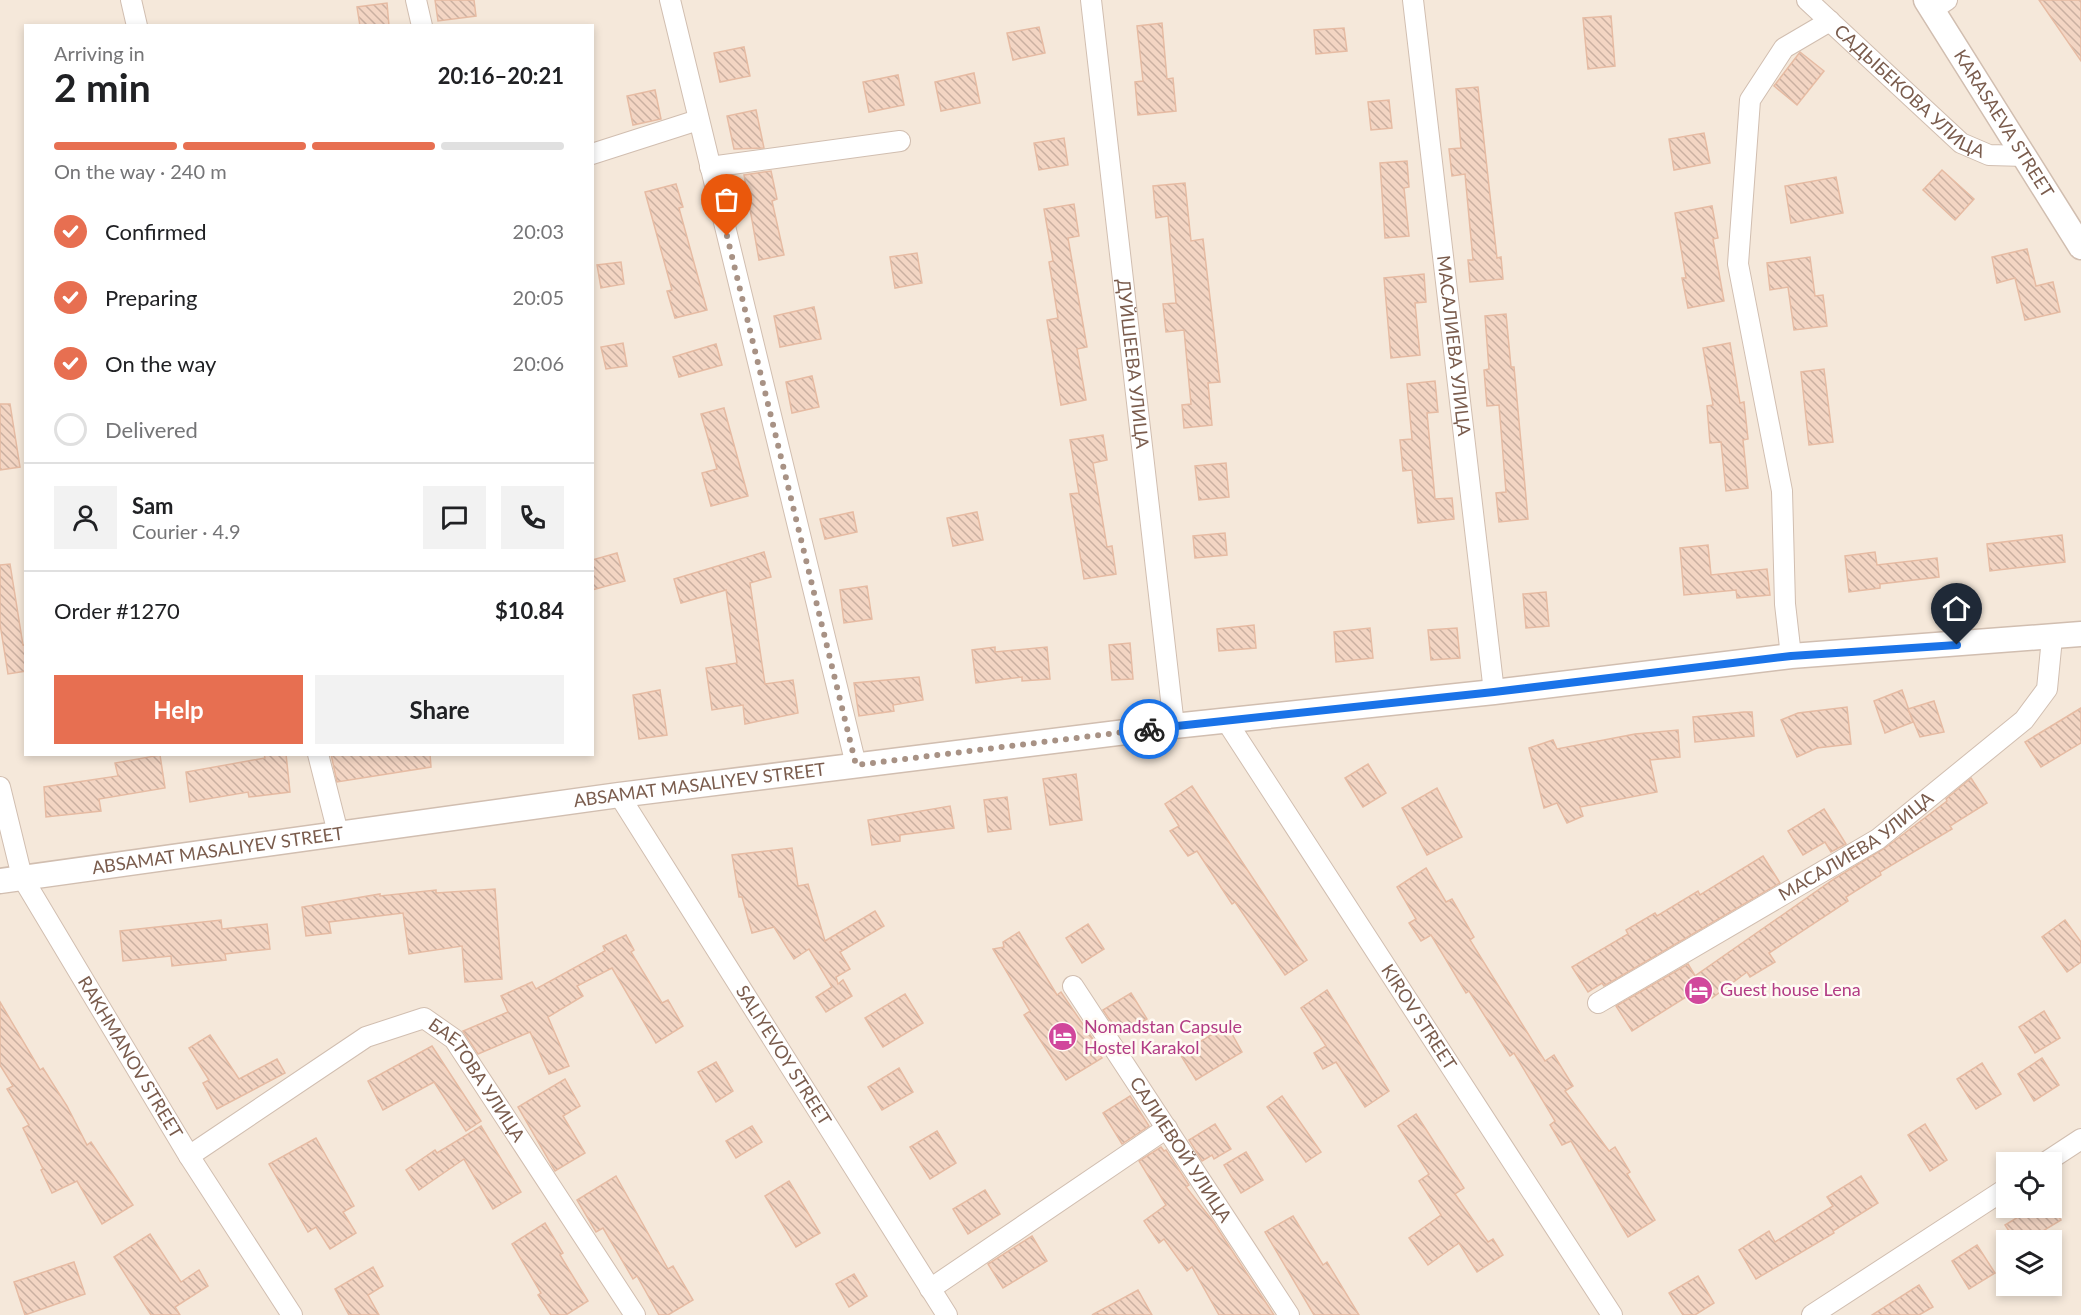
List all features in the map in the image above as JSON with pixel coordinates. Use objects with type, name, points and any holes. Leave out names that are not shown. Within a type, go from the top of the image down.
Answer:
[{"type":"street","points":[[131,0],[137,24]]},
{"type":"street","points":[[416,0],[422,24]]},
{"type":"street","points":[[670,0],[856,765]]},
{"type":"street","name":"ДУЙШЕЕВА УЛИЦА","points":[[1091,0],[1174,726]]},
{"type":"street","name":"МАСАЛИЕВА УЛИЦА","points":[[1413,0],[1494,692]]},
{"type":"street","name":"САДЫБЕКОВА УЛИЦА","points":[[1807,0],[1961,143],[1989,155],[2025,156]]},
{"type":"street","name":"KARASAEVA STREET","points":[[1935,3],[2081,247]]},
{"type":"street","points":[[1791,656],[1785,604],[1782,491],[1738,264],[1750,100],[1784,48],[1830,21]]},
{"type":"street","points":[[594,153],[698,120]]},
{"type":"street","points":[[710,167],[900,141]]},
{"type":"street","name":"ABSAMAT MASALIYEV STREET","points":[[11,879],[619,795],[1174,726],[1494,692],[1791,656],[2081,634]]},
{"type":"street","name":"МАСАЛИЕВА УЛИЦА","points":[[1598,1003],[1878,839],[2024,720],[2047,689],[2052,638]]},
{"type":"street","name":"KIROV STREET","points":[[1227,722],[1612,1315]]},
{"type":"street","points":[[319,756],[338,833]]},
{"type":"street","name":"RAKHMANOV STREET","points":[[0,787],[11,879],[292,1315]]},
{"type":"street","name":"SALIYEVOY STREET","points":[[619,795],[947,1315]]},
{"type":"street","name":"САЛИЕВОЙ УЛИЦА","points":[[1073,986],[1289,1315]]},
{"type":"street","name":"БАЕТОВА УЛИЦА","points":[[189,1156],[366,1036],[424,1018],[454,1039],[635,1315]]},
{"type":"street","points":[[930,1289],[1167,1128]]},
{"type":"street","points":[[2061,1152],[2081,1139]]},
{"type":"street","points":[[1812,1315],[1996,1195]]},
{"type":"shaded area","points":[[0,0],[2081,0],[2081,1315],[0,1315]]},
{"type":"building","points":[[435,0],[474,0],[476,16],[438,21]]},
{"type":"building","points":[[2039,0],[2081,0],[2081,61]]},
{"type":"building","points":[[387,3],[389,24],[360,24],[357,7]]},
{"type":"building","points":[[1611,16],[1615,66],[1588,69],[1583,18]]},
{"type":"building","points":[[1162,23],[1167,79],[1173,78],[1176,111],[1138,115],[1135,82],[1143,81],[1137,26]]},
{"type":"building","points":[[1039,27],[1045,53],[1013,60],[1007,33]]},
{"type":"building","points":[[1344,28],[1347,51],[1316,54],[1314,30]]},
{"type":"building","points":[[744,47],[750,76],[720,82],[714,53]]},
{"type":"building","points":[[1800,52],[1824,71],[1797,105],[1774,86]]},
{"type":"building","points":[[974,73],[980,103],[941,111],[935,82]]},
{"type":"building","points":[[898,75],[904,105],[869,112],[863,82]]},
{"type":"building","points":[[1478,87],[1497,258],[1501,257],[1503,279],[1470,282],[1468,260],[1473,260],[1465,174],[1452,176],[1449,149],[1461,148],[1456,89]]},
{"type":"building","points":[[655,90],[661,119],[633,125],[627,96]]},
{"type":"building","points":[[1389,100],[1392,128],[1371,130],[1368,102]]},
{"type":"building","points":[[756,110],[764,148],[734,149],[727,116]]},
{"type":"building","points":[[1704,133],[1710,163],[1674,170],[1669,139]]},
{"type":"building","points":[[1064,138],[1068,165],[1039,170],[1034,143]]},
{"type":"building","points":[[1407,161],[1409,187],[1404,188],[1409,236],[1385,238],[1380,163]]},
{"type":"building","points":[[1942,170],[1974,199],[1955,220],[1923,190]]},
{"type":"building","points":[[771,171],[777,199],[772,201],[784,255],[759,260],[744,175]]},
{"type":"building","points":[[1836,177],[1843,213],[1791,223],[1785,186]]},
{"type":"building","points":[[1185,183],[1191,241],[1203,239],[1220,382],[1208,383],[1212,425],[1184,428],[1182,405],[1191,404],[1184,330],[1166,332],[1163,304],[1176,303],[1168,216],[1156,218],[1153,186]]},
{"type":"building","points":[[676,184],[683,207],[679,208],[707,310],[675,318],[667,291],[672,290],[645,192]]},
{"type":"building","points":[[1074,204],[1079,236],[1068,238],[1087,347],[1077,349],[1086,400],[1061,405],[1047,320],[1058,318],[1049,262],[1053,261],[1044,209]]},
{"type":"building","points":[[1712,206],[1718,238],[1713,239],[1724,301],[1688,308],[1682,278],[1686,278],[1675,213]]},
{"type":"building","points":[[2027,249],[2036,286],[2053,282],[2060,312],[2025,320],[2015,278],[1997,283],[1992,257]]},
{"type":"building","points":[[917,253],[922,283],[895,288],[890,257]]},
{"type":"building","points":[[1810,257],[1815,296],[1823,295],[1827,326],[1794,330],[1788,287],[1770,290],[1767,263]]},
{"type":"building","points":[[621,262],[624,284],[601,288],[597,265]]},
{"type":"building","points":[[1424,274],[1426,302],[1415,303],[1420,355],[1391,358],[1384,278]]},
{"type":"building","points":[[814,307],[821,339],[780,347],[774,316]]},
{"type":"building","points":[[1506,314],[1511,367],[1514,367],[1528,519],[1499,522],[1496,493],[1506,492],[1499,405],[1487,406],[1484,370],[1489,369],[1485,316]]},
{"type":"building","points":[[623,343],[627,366],[606,369],[601,347]]},
{"type":"building","points":[[1730,343],[1740,403],[1744,402],[1748,439],[1743,440],[1748,488],[1726,491],[1721,442],[1710,443],[1707,406],[1713,405],[1703,348]]},
{"type":"building","points":[[716,344],[722,365],[679,377],[673,357]]},
{"type":"building","points":[[1824,369],[1833,442],[1809,445],[1801,372]]},
{"type":"building","points":[[812,376],[819,407],[792,413],[786,382]]},
{"type":"building","points":[[1435,381],[1438,412],[1427,413],[1435,499],[1452,498],[1454,519],[1418,523],[1412,470],[1403,471],[1400,440],[1412,439],[1407,384]]},
{"type":"building","points":[[0,404],[10,404],[20,467],[0,470]]},
{"type":"building","points":[[724,408],[748,496],[711,506],[702,473],[717,469],[701,414]]},
{"type":"building","points":[[1103,435],[1107,460],[1093,463],[1107,547],[1112,546],[1116,574],[1084,579],[1070,494],[1079,493],[1070,440]]},
{"type":"building","points":[[1226,463],[1229,497],[1199,500],[1195,466]]},
{"type":"building","points":[[853,512],[857,532],[825,539],[820,519]]},
{"type":"building","points":[[977,512],[983,540],[953,546],[947,518]]},
{"type":"building","points":[[1225,533],[1227,555],[1195,558],[1193,536]]},
{"type":"building","points":[[2062,535],[2065,562],[1990,571],[1987,544]]},
{"type":"building","points":[[1708,545],[1711,575],[1767,569],[1770,595],[1737,598],[1736,590],[1684,595],[1680,548]]},
{"type":"building","points":[[764,552],[771,577],[750,583],[765,684],[793,680],[798,713],[745,724],[743,705],[712,710],[706,668],[737,663],[726,590],[681,603],[674,579]]},
{"type":"building","points":[[1875,552],[1877,565],[1937,558],[1939,577],[1880,584],[1880,588],[1849,592],[1845,556]]},
{"type":"building","points":[[617,553],[625,581],[594,589],[594,559]]},
{"type":"building","points":[[10,564],[24,645],[24,671],[8,674],[0,624],[0,565]]},
{"type":"building","points":[[867,586],[872,619],[844,623],[840,590]]},
{"type":"building","points":[[1546,592],[1549,626],[1526,628],[1523,594]]},
{"type":"building","points":[[1254,625],[1256,648],[1219,651],[1217,629]]},
{"type":"building","points":[[1370,628],[1373,658],[1336,662],[1334,632]]},
{"type":"building","points":[[1457,628],[1460,658],[1431,660],[1428,630]]},
{"type":"building","points":[[1130,643],[1133,679],[1112,680],[1109,645]]},
{"type":"building","points":[[995,647],[995,652],[1047,647],[1050,679],[1022,681],[1022,677],[976,683],[972,650]]},
{"type":"building","points":[[919,677],[923,700],[893,705],[894,711],[859,716],[854,683]]},
{"type":"building","points":[[660,690],[667,735],[639,739],[633,695]]},
{"type":"building","points":[[1902,690],[1913,722],[1885,733],[1874,701]]},
{"type":"building","points":[[1934,701],[1944,732],[1920,737],[1908,709]]},
{"type":"building","points":[[1847,707],[1851,744],[1817,748],[1797,757],[1781,720],[1798,713]]},
{"type":"building","points":[[2081,708],[2081,743],[2041,767],[2025,742]]},
{"type":"building","points":[[1752,712],[1754,736],[1695,742],[1693,717]]},
{"type":"building","points":[[1678,730],[1680,757],[1650,760],[1657,792],[1580,807],[1583,816],[1567,823],[1557,803],[1544,808],[1529,748],[1553,740],[1557,749],[1635,734]]},
{"type":"building","points":[[160,756],[165,788],[99,799],[101,811],[46,817],[44,787],[118,776],[115,763]]},
{"type":"building","points":[[264,756],[286,756],[290,792],[249,797],[248,792],[190,802],[186,772],[265,758]]},
{"type":"building","points":[[331,756],[430,756],[431,767],[337,782]]},
{"type":"building","points":[[1368,764],[1386,793],[1363,807],[1345,778]]},
{"type":"building","points":[[1076,774],[1082,820],[1050,825],[1043,779]]},
{"type":"building","points":[[1971,778],[1987,803],[1950,826],[1952,829],[1880,872],[1881,875],[1846,897],[1848,901],[1769,953],[1775,962],[1750,977],[1747,972],[1712,998],[1695,976],[1834,879],[1885,848],[1947,801],[1946,799]]},
{"type":"building","points":[[1192,786],[1307,960],[1285,975],[1235,902],[1232,904],[1197,851],[1188,856],[1170,831],[1179,826],[1165,804]]},
{"type":"building","points":[[1437,788],[1462,837],[1427,855],[1402,808]]},
{"type":"building","points":[[1007,797],[1011,829],[988,832],[984,800]]},
{"type":"building","points":[[950,806],[954,828],[900,835],[900,841],[872,845],[868,820]]},
{"type":"building","points":[[1824,809],[1846,844],[1831,852],[1825,842],[1803,855],[1788,831]]},
{"type":"building","points":[[792,848],[798,886],[808,884],[825,941],[875,911],[884,926],[840,952],[850,969],[836,977],[838,984],[843,980],[852,996],[826,1012],[816,997],[832,987],[809,949],[794,959],[774,927],[752,933],[742,897],[739,897],[732,855]]},
{"type":"building","points":[[1763,856],[1780,883],[1604,986],[1602,983],[1588,992],[1572,967],[1628,934],[1626,930],[1655,913],[1657,916],[1698,891],[1700,895]]},
{"type":"building","points":[[1426,868],[1446,902],[1452,899],[1474,937],[1470,940],[1545,1061],[1554,1055],[1573,1086],[1565,1091],[1609,1151],[1615,1147],[1630,1172],[1627,1174],[1655,1220],[1628,1237],[1571,1141],[1562,1145],[1550,1125],[1555,1121],[1514,1053],[1510,1056],[1469,991],[1466,993],[1431,935],[1421,941],[1409,923],[1416,919],[1397,887]]},
{"type":"building","points":[[495,889],[502,979],[465,982],[462,946],[409,954],[403,913],[329,922],[331,933],[306,936],[302,907],[380,894],[380,896],[436,890],[436,893]]},
{"type":"building","points":[[221,920],[222,929],[267,924],[270,949],[225,954],[226,960],[172,966],[171,956],[123,961],[120,931]]},
{"type":"building","points":[[2065,920],[2081,942],[2081,962],[2067,972],[2042,937]]},
{"type":"building","points":[[1088,924],[1104,949],[1082,963],[1066,938]]},
{"type":"building","points":[[1019,932],[1057,995],[1061,992],[1099,1048],[1097,1049],[1102,1058],[1066,1080],[1024,1015],[1030,1011],[993,949],[1004,947],[1003,942]]},
{"type":"building","points":[[626,935],[634,950],[631,952],[662,1003],[668,1000],[683,1026],[656,1043],[612,968],[577,986],[583,996],[548,1017],[569,1066],[549,1074],[530,1032],[478,1054],[463,1031],[508,1012],[501,996],[532,982],[536,989],[605,951],[603,946]]},
{"type":"building","points":[[1688,964],[1702,987],[1632,1031],[1616,1006]]},
{"type":"building","points":[[1327,990],[1389,1091],[1365,1107],[1336,1062],[1323,1069],[1314,1053],[1326,1046],[1301,1008]]},
{"type":"building","points":[[1131,993],[1147,1019],[1120,1035],[1103,1010]]},
{"type":"building","points":[[905,994],[923,1023],[883,1047],[865,1018]]},
{"type":"building","points":[[0,1002],[40,1070],[43,1068],[67,1106],[87,1145],[91,1142],[133,1205],[102,1224],[77,1181],[52,1193],[41,1170],[43,1169],[23,1128],[29,1125],[7,1089],[13,1086],[0,1065]]},
{"type":"building","points":[[2044,1011],[2060,1038],[2035,1053],[2019,1027]]},
{"type":"building","points":[[1227,1025],[1242,1052],[1196,1080],[1180,1054]]},
{"type":"building","points":[[210,1035],[239,1079],[277,1059],[285,1073],[217,1109],[203,1083],[209,1080],[189,1048]]},
{"type":"building","points":[[432,1046],[481,1121],[466,1131],[434,1082],[383,1110],[368,1081]]},
{"type":"building","points":[[2042,1058],[2059,1085],[2034,1101],[2018,1074]]},
{"type":"building","points":[[716,1062],[733,1091],[716,1102],[698,1072]]},
{"type":"building","points":[[1982,1063],[2001,1094],[1976,1109],[1957,1079]]},
{"type":"building","points":[[899,1068],[913,1092],[882,1110],[868,1087]]},
{"type":"building","points":[[565,1079],[580,1106],[563,1116],[585,1153],[555,1171],[518,1107]]},
{"type":"building","points":[[1130,1096],[1149,1126],[1122,1144],[1103,1113]]},
{"type":"building","points":[[1282,1096],[1321,1152],[1306,1162],[1267,1107]]},
{"type":"building","points":[[1416,1114],[1464,1188],[1455,1194],[1488,1242],[1493,1239],[1503,1255],[1477,1272],[1459,1243],[1428,1265],[1409,1238],[1441,1215],[1419,1181],[1429,1174],[1398,1126]]},
{"type":"building","points":[[1215,1124],[1231,1149],[1214,1159],[1212,1155],[1202,1161],[1189,1140]]},
{"type":"building","points":[[1925,1124],[1947,1160],[1930,1171],[1908,1135]]},
{"type":"building","points":[[481,1126],[521,1192],[493,1209],[464,1159],[419,1190],[406,1170],[435,1150],[437,1153]]},
{"type":"building","points":[[752,1126],[762,1142],[736,1158],[726,1141]]},
{"type":"building","points":[[937,1131],[956,1163],[930,1179],[910,1147]]},
{"type":"building","points":[[316,1138],[354,1206],[343,1212],[356,1233],[330,1249],[316,1227],[308,1232],[269,1164]]},
{"type":"building","points":[[1161,1147],[1164,1151],[1166,1150],[1189,1185],[1186,1187],[1212,1220],[1274,1315],[1219,1315],[1192,1267],[1187,1271],[1164,1239],[1159,1243],[1144,1221],[1166,1205],[1139,1161]]},
{"type":"building","points":[[1246,1152],[1263,1180],[1241,1193],[1224,1165]]},
{"type":"building","points":[[616,1176],[668,1269],[673,1266],[693,1300],[668,1315],[659,1315],[637,1276],[633,1279],[603,1228],[596,1232],[577,1200]]},
{"type":"building","points":[[1861,1176],[1878,1203],[1833,1231],[1834,1233],[1756,1279],[1739,1250],[1769,1231],[1775,1242],[1833,1206],[1827,1197]]},
{"type":"building","points":[[789,1181],[820,1233],[796,1247],[765,1196]]},
{"type":"building","points":[[985,1190],[1000,1214],[968,1234],[953,1209]]},
{"type":"building","points":[[1293,1216],[1323,1265],[1327,1262],[1359,1315],[1314,1315],[1265,1232]]},
{"type":"building","points":[[2017,1218],[2060,1218],[2061,1220],[2044,1230],[2008,1230],[2005,1225]]},
{"type":"building","points":[[545,1223],[563,1253],[560,1255],[588,1301],[566,1315],[551,1315],[538,1295],[541,1293],[512,1244]]},
{"type":"building","points":[[150,1234],[181,1282],[199,1270],[208,1286],[175,1307],[180,1315],[151,1315],[114,1257]]},
{"type":"building","points":[[1032,1236],[1047,1261],[1003,1288],[988,1264]]},
{"type":"building","points":[[1977,1245],[1995,1273],[1969,1289],[1952,1261]]},
{"type":"building","points":[[74,1262],[85,1294],[25,1315],[14,1282]]},
{"type":"building","points":[[373,1267],[383,1286],[368,1295],[379,1315],[349,1315],[335,1289]]},
{"type":"building","points":[[854,1274],[867,1296],[849,1307],[836,1284]]},
{"type":"building","points":[[1698,1276],[1714,1303],[1695,1315],[1683,1315],[1669,1293]]},
{"type":"building","points":[[1919,1285],[1933,1307],[1919,1315],[1872,1315]]},
{"type":"building","points":[[1138,1290],[1152,1315],[1092,1315]]},
{"type":"way so far","points":[[727,236],[856,765],[1149,729]]},
{"type":"place","name":"Guest house Lena","points":[[1699,990]]},
{"type":"place","name":"Nomadstan Capsule Hostel Karakol","points":[[1063,1037]]},
{"type":"route","points":[[1149,729],[1494,692],[1791,656],[1957,645]]}]
